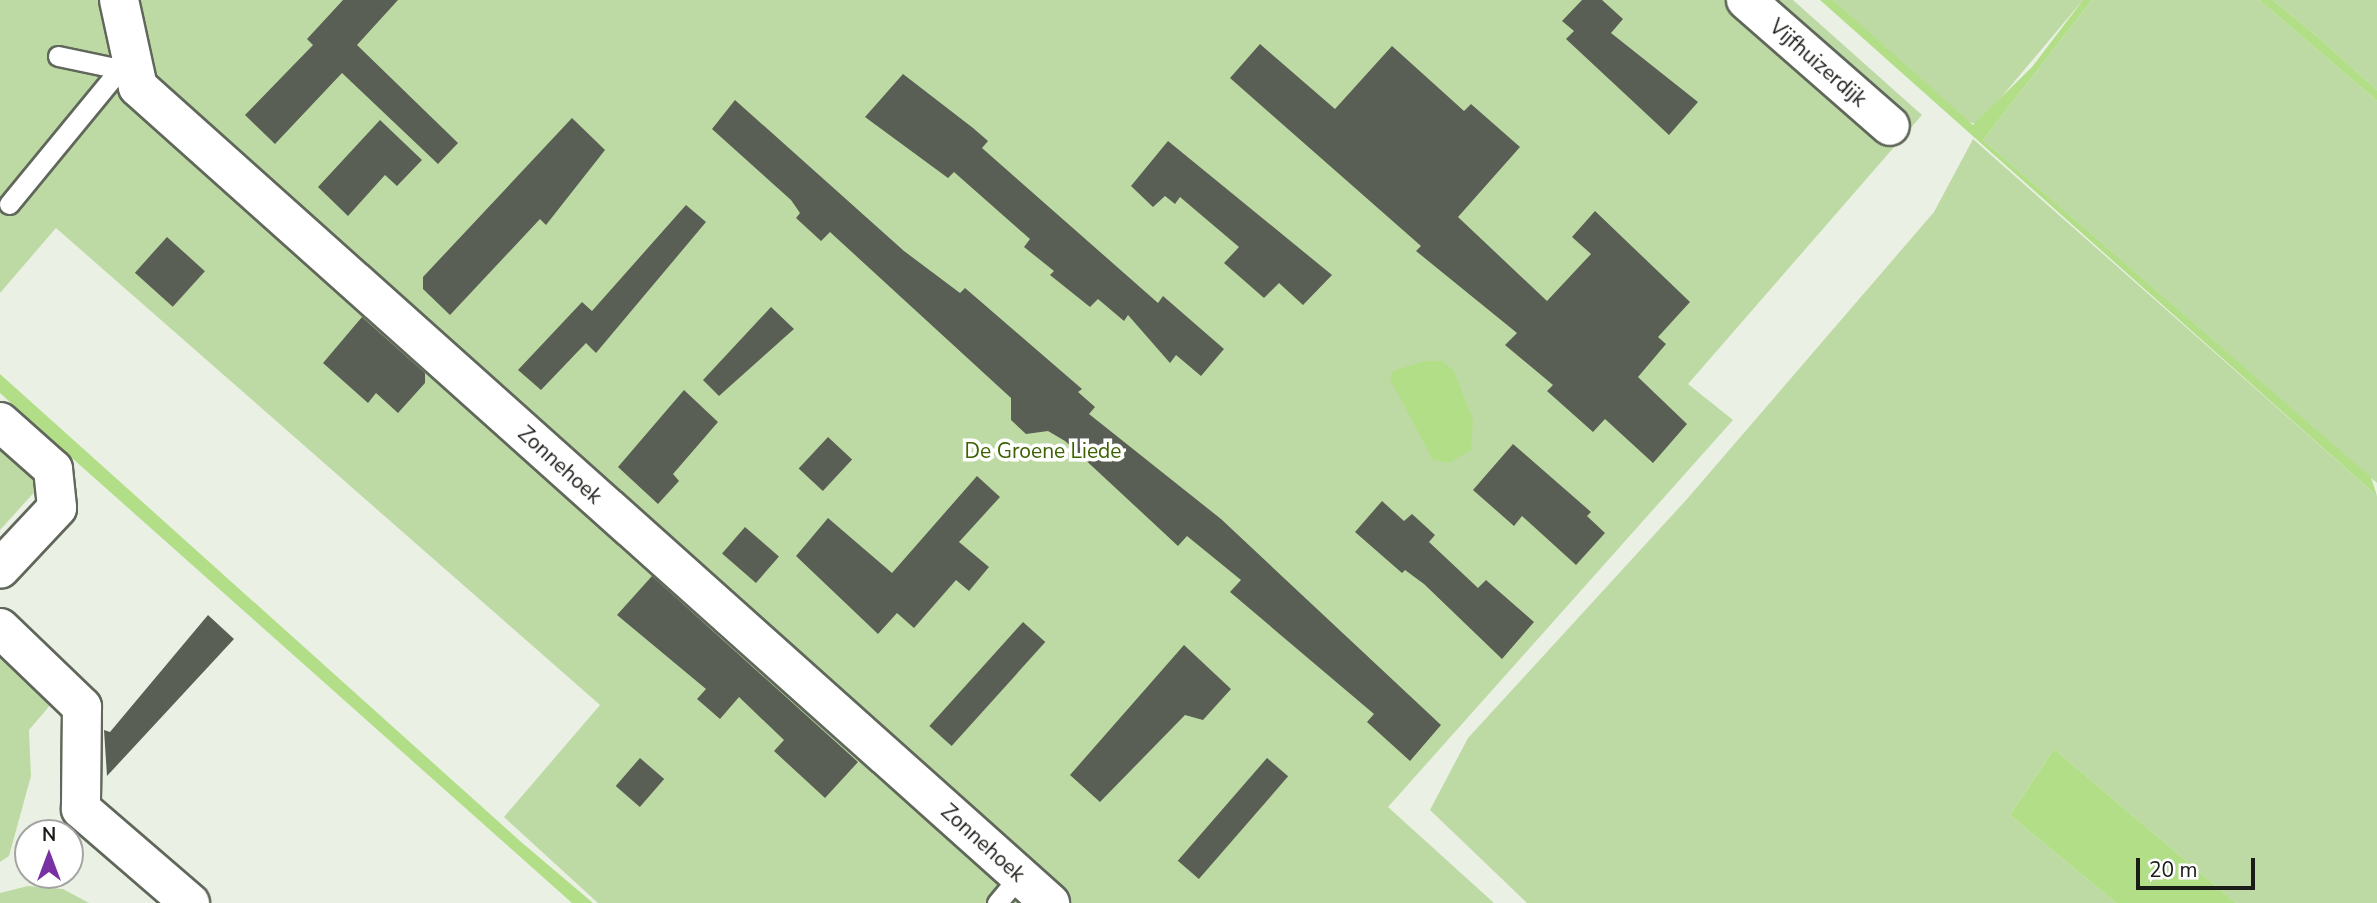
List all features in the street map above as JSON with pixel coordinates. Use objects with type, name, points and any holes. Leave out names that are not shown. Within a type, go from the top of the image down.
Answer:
[{"type":"street","name":"Zonnehoek","points":[[120,0],[127,70],[138,87],[1008,890],[1050,903]]},
{"type":"street","name":"Vijfhuizerdijk","points":[[1746,0],[1889,126]]},
{"type":"street","points":[[0,422],[53,469],[57,509],[0,569]]},
{"type":"street","points":[[0,628],[82,707],[81,809],[190,903]]},
{"type":"lane","points":[[58,57],[127,70]]},
{"type":"lane","points":[[9,204],[127,70]]},
{"type":"green space","name":"De Groene Liede","points":[[0,0],[1793,0],[1922,115],[1688,384],[1733,420],[1388,807],[1494,903],[598,903],[504,817],[600,705],[56,228],[0,293]]},
{"type":"green space","points":[[1833,0],[2083,0],[1978,125],[1961,119]]},
{"type":"green space","points":[[2092,0],[2259,0],[2377,101],[2377,483],[1983,140]]},
{"type":"green space","points":[[2273,0],[2377,0],[2377,90],[2319,38]]},
{"type":"green space","points":[[1973,139],[2377,496],[2377,903],[2236,903],[2054,749],[2010,815],[2116,903],[1527,903],[1430,810],[1468,738],[1687,499],[1934,212]]},
{"type":"green space","points":[[0,434],[49,476],[0,530]]},
{"type":"green space","points":[[0,651],[52,703],[29,730],[31,776],[19,819],[14,819],[14,838],[9,856],[0,862]]},
{"type":"green space","points":[[16,889],[63,889],[89,903],[0,903],[0,893]]},
{"type":"shaded area","points":[[1820,0],[1833,0],[1973,125],[2032,67],[2083,0],[2092,0],[1983,140],[2371,477],[2377,496]]},
{"type":"shaded area","points":[[2259,0],[2273,0],[2319,38],[2377,90],[2377,101]]},
{"type":"shaded area","points":[[1424,361],[1442,361],[1454,371],[1473,420],[1471,450],[1449,463],[1433,460],[1390,379],[1393,371]]},
{"type":"shaded area","points":[[0,374],[520,841],[593,903],[572,903],[63,450],[0,393]]},
{"type":"shaded area","points":[[2054,749],[2236,903],[2116,903],[2010,815]]},
{"type":"building","points":[[343,0],[398,0],[357,45],[458,143],[438,164],[342,73],[275,144],[245,115],[313,45],[307,39]]},
{"type":"building","points":[[1582,0],[1602,0],[1623,19],[1611,33],[1698,102],[1669,135],[1566,39],[1574,31],[1562,21]]},
{"type":"building","points":[[1260,44],[1335,109],[1392,46],[1464,111],[1471,104],[1520,147],[1458,217],[1547,301],[1591,254],[1572,237],[1595,211],[1690,302],[1658,337],[1666,344],[1638,377],[1687,424],[1653,463],[1605,419],[1593,432],[1547,391],[1553,385],[1505,345],[1517,333],[1416,251],[1421,246],[1230,78]]},
{"type":"building","points":[[903,74],[988,141],[982,148],[1158,303],[1163,296],[1224,349],[1201,376],[1176,355],[1170,363],[1128,315],[1124,321],[1098,299],[1090,307],[1050,275],[1054,271],[1024,247],[1030,239],[954,172],[948,178],[865,117]]},
{"type":"building","points":[[735,100],[904,251],[960,293],[965,288],[1082,389],[1078,392],[1095,407],[1089,414],[1221,519],[1441,725],[1410,761],[1367,722],[1374,714],[1230,592],[1241,580],[1187,536],[1178,546],[1065,441],[1048,431],[1026,434],[1011,420],[1011,398],[830,232],[821,241],[796,218],[800,213],[791,200],[712,129]]},
{"type":"building","points":[[572,118],[605,150],[546,225],[540,219],[450,315],[423,289],[423,277]]},
{"type":"building","points":[[380,120],[422,160],[397,186],[385,175],[348,216],[318,187]]},
{"type":"building","points":[[1168,141],[1332,275],[1303,305],[1279,283],[1264,298],[1224,263],[1239,247],[1180,197],[1175,204],[1165,196],[1153,207],[1131,186]]},
{"type":"building","points":[[686,205],[706,222],[596,353],[586,343],[541,390],[518,370],[582,302],[592,311]]},
{"type":"building","points":[[167,237],[205,271],[173,307],[135,273]]},
{"type":"building","points":[[771,307],[794,329],[719,396],[703,380]]},
{"type":"building","points":[[362,317],[425,373],[425,383],[398,413],[376,393],[368,403],[323,363]]},
{"type":"building","points":[[684,390],[718,422],[673,474],[679,481],[658,504],[618,467]]},
{"type":"building","points":[[828,437],[852,460],[823,491],[799,468]]},
{"type":"building","points":[[1513,444],[1591,512],[1587,516],[1605,533],[1576,565],[1522,516],[1514,526],[1473,490]]},
{"type":"building","points":[[977,476],[1000,497],[959,542],[989,567],[969,591],[956,580],[914,628],[897,613],[878,634],[796,556],[828,518],[892,573]]},
{"type":"building","points":[[1382,501],[1404,521],[1412,514],[1435,535],[1429,542],[1478,588],[1486,580],[1534,622],[1502,659],[1424,584],[1405,570],[1402,573],[1355,532]]},
{"type":"building","points":[[745,527],[779,557],[756,583],[722,553]]},
{"type":"building","points":[[652,576],[858,762],[825,798],[774,751],[784,740],[739,697],[720,719],[697,699],[706,689],[617,615]]},
{"type":"building","points":[[208,615],[234,639],[107,776],[104,730],[110,732]]},
{"type":"building","points":[[1023,622],[1045,642],[952,746],[929,726]]},
{"type":"building","points":[[1184,645],[1231,689],[1203,720],[1185,715],[1100,802],[1070,775]]},
{"type":"building","points":[[640,758],[664,779],[640,807],[616,786]]},
{"type":"building","points":[[1267,758],[1288,776],[1199,879],[1178,861]]}]
